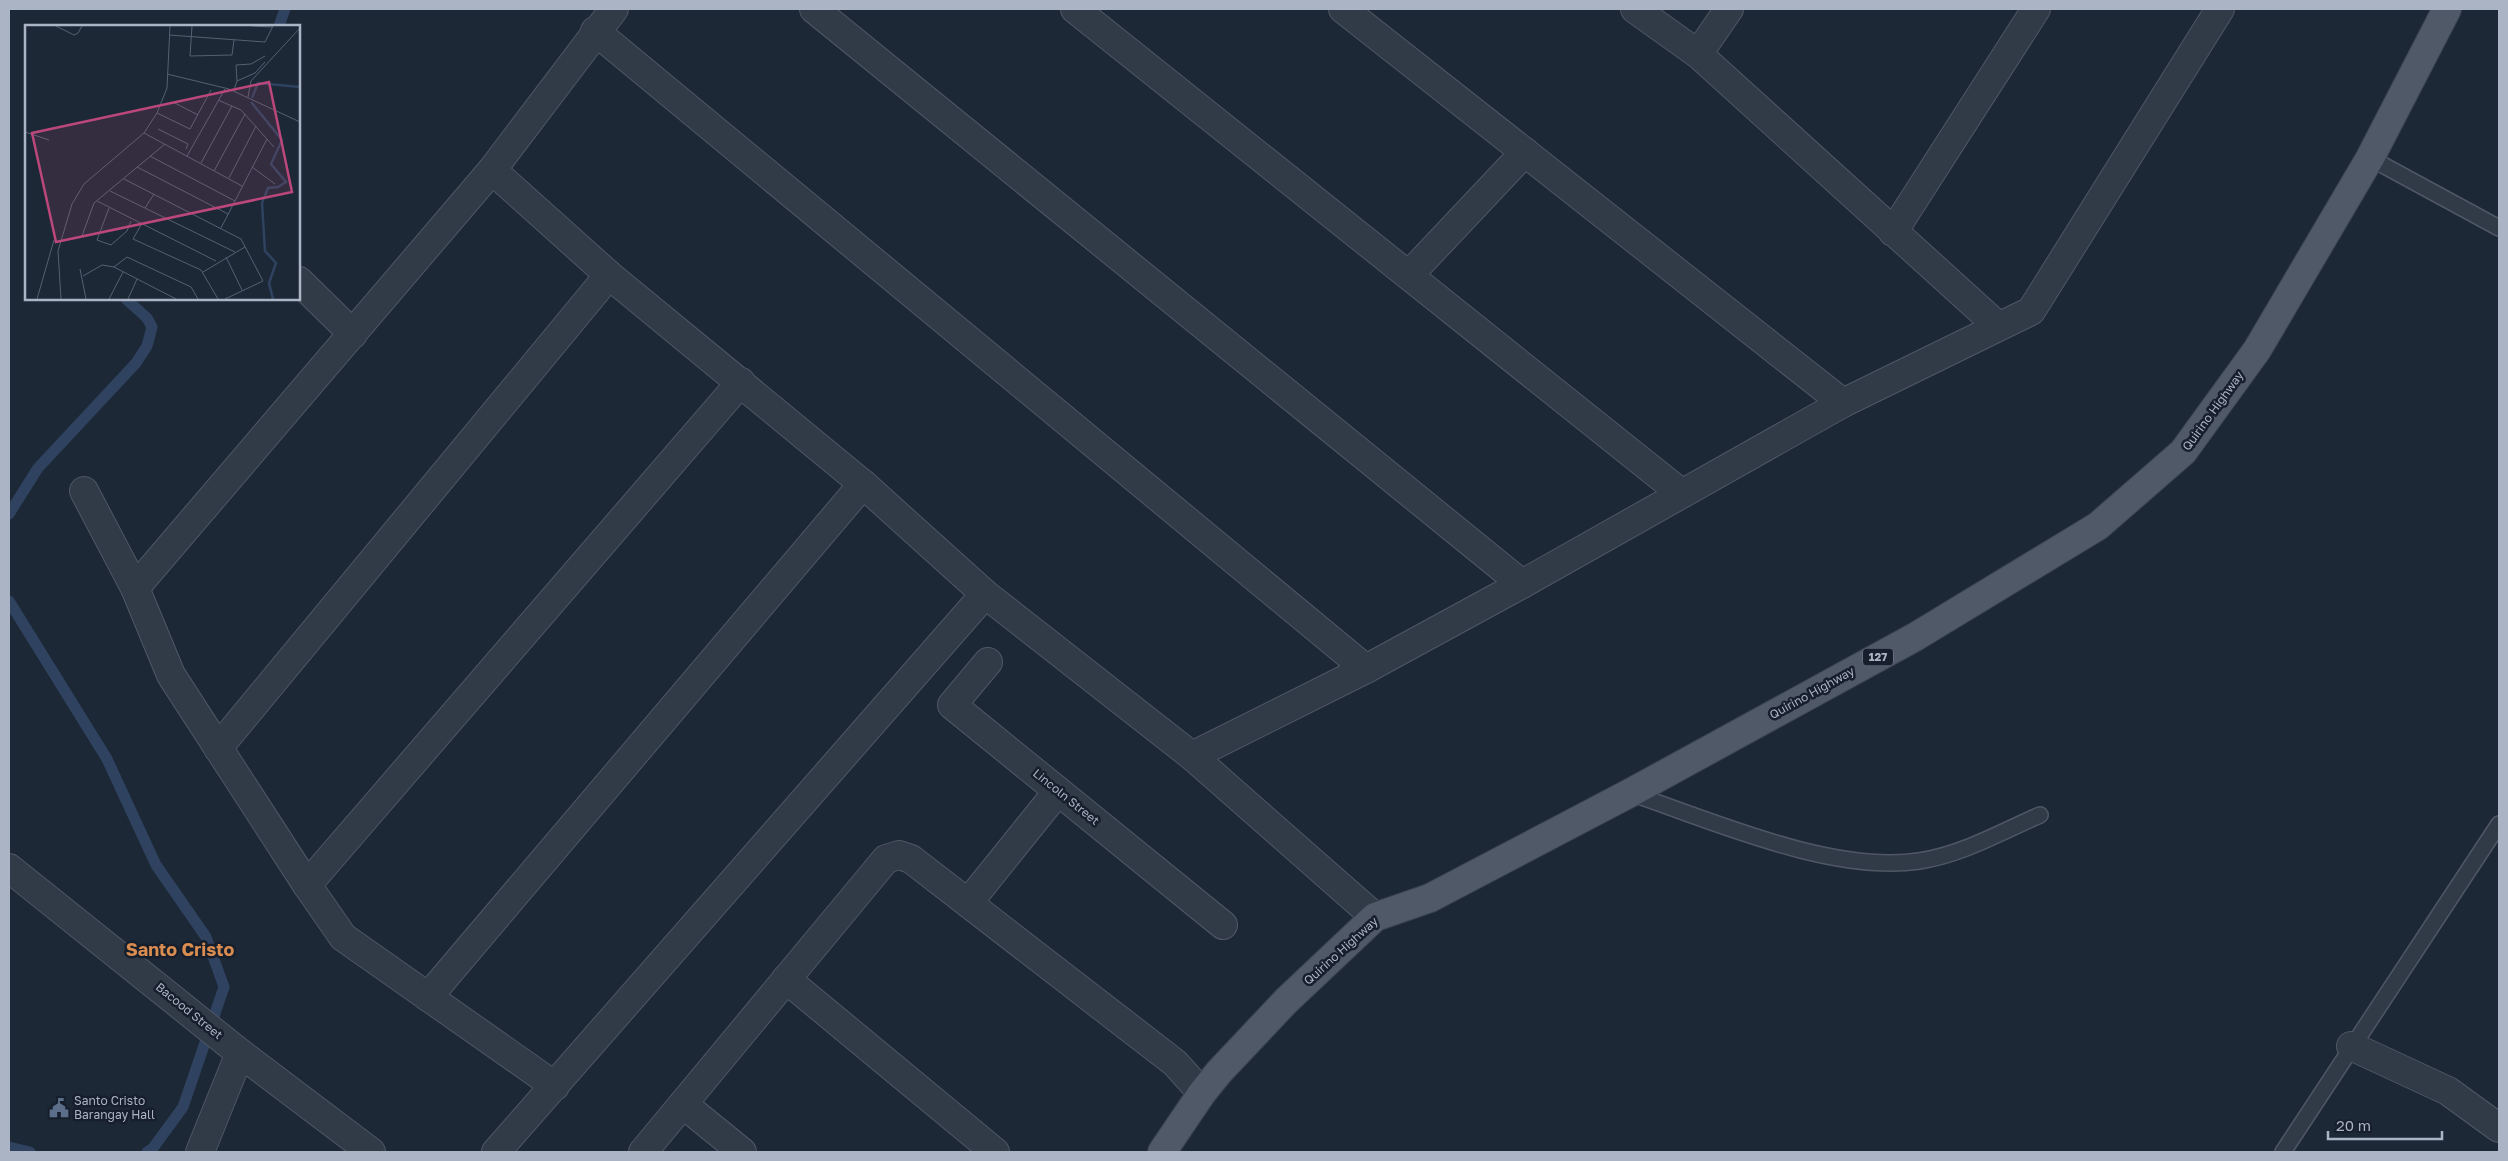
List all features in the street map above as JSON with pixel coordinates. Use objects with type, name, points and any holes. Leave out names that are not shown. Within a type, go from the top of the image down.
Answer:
[{"type":"main road","name":"Quirino Highway","points":[[1162,1152],[1202,1093],[1286,1001],[1375,917],[1430,898],[1630,793],[1915,637],[2098,526],[2183,452],[2257,350],[2370,158],[2448,9]]},
{"type":"street","points":[[135,588],[492,170],[595,31],[614,9]]},
{"type":"street","points":[[814,9],[1522,584]]},
{"type":"street","points":[[1075,9],[1681,493]]},
{"type":"street","points":[[1343,9],[1843,403]]},
{"type":"street","points":[[1635,9],[1698,54],[1892,232],[1998,326]]},
{"type":"street","points":[[1698,54],[1729,9]]},
{"type":"street","points":[[1892,232],[2036,9]]},
{"type":"street","points":[[1192,756],[1366,669],[1522,584],[1843,403],[2031,311],[2220,9]]},
{"type":"street","points":[[595,31],[1366,669]]},
{"type":"street","points":[[1409,276],[1525,152]]},
{"type":"street","points":[[492,170],[608,275],[741,382],[863,484],[985,594],[1192,756],[1375,917]]},
{"type":"street","points":[[218,748],[608,275]]},
{"type":"street","points":[[300,282],[353,334]]},
{"type":"street","points":[[307,885],[741,382]]},
{"type":"street","points":[[428,997],[863,484]]},
{"type":"street","points":[[84,491],[135,588],[171,675],[307,885],[343,937],[555,1086]]},
{"type":"street","points":[[496,1152],[985,594]]},
{"type":"street","name":"Lincoln Street","points":[[988,662],[952,705],[1223,925]]},
{"type":"street","points":[[968,903],[1058,791]]},
{"type":"street","points":[[644,1152],[886,859],[900,855],[911,859],[1175,1063],[1202,1093]]},
{"type":"street","name":"Bacood Street","points":[[9,868],[235,1049],[371,1152]]},
{"type":"street","points":[[786,979],[995,1152]]},
{"type":"street","points":[[2351,1046],[2448,1091],[2499,1128]]},
{"type":"street","points":[[200,1152],[235,1049]]},
{"type":"street","points":[[683,1104],[742,1152]]},
{"type":"lane","points":[[2370,158],[2499,228]]},
{"type":"lane","points":[[1630,793],[1791,848],[1856,861],[1894,864],[1921,861],[1953,853],[2040,814]]},
{"type":"lane","points":[[2283,1152],[2351,1046],[2499,824]]},
{"type":"waterway","points":[[279,25],[285,9]]},
{"type":"waterway","points":[[9,514],[38,468],[136,363],[147,346],[152,327],[147,318],[127,300]]},
{"type":"waterway","points":[[9,601],[107,759],[156,865],[206,937],[224,987],[183,1107],[153,1148],[147,1152]]},
{"type":"waterway","points":[[9,1147],[30,1152]]},
{"type":"place","name":"Santo Cristo Barangay Hall","points":[[59,1108]]},
{"type":"district","name":"Santo Cristo","points":[[180,950]]}]
